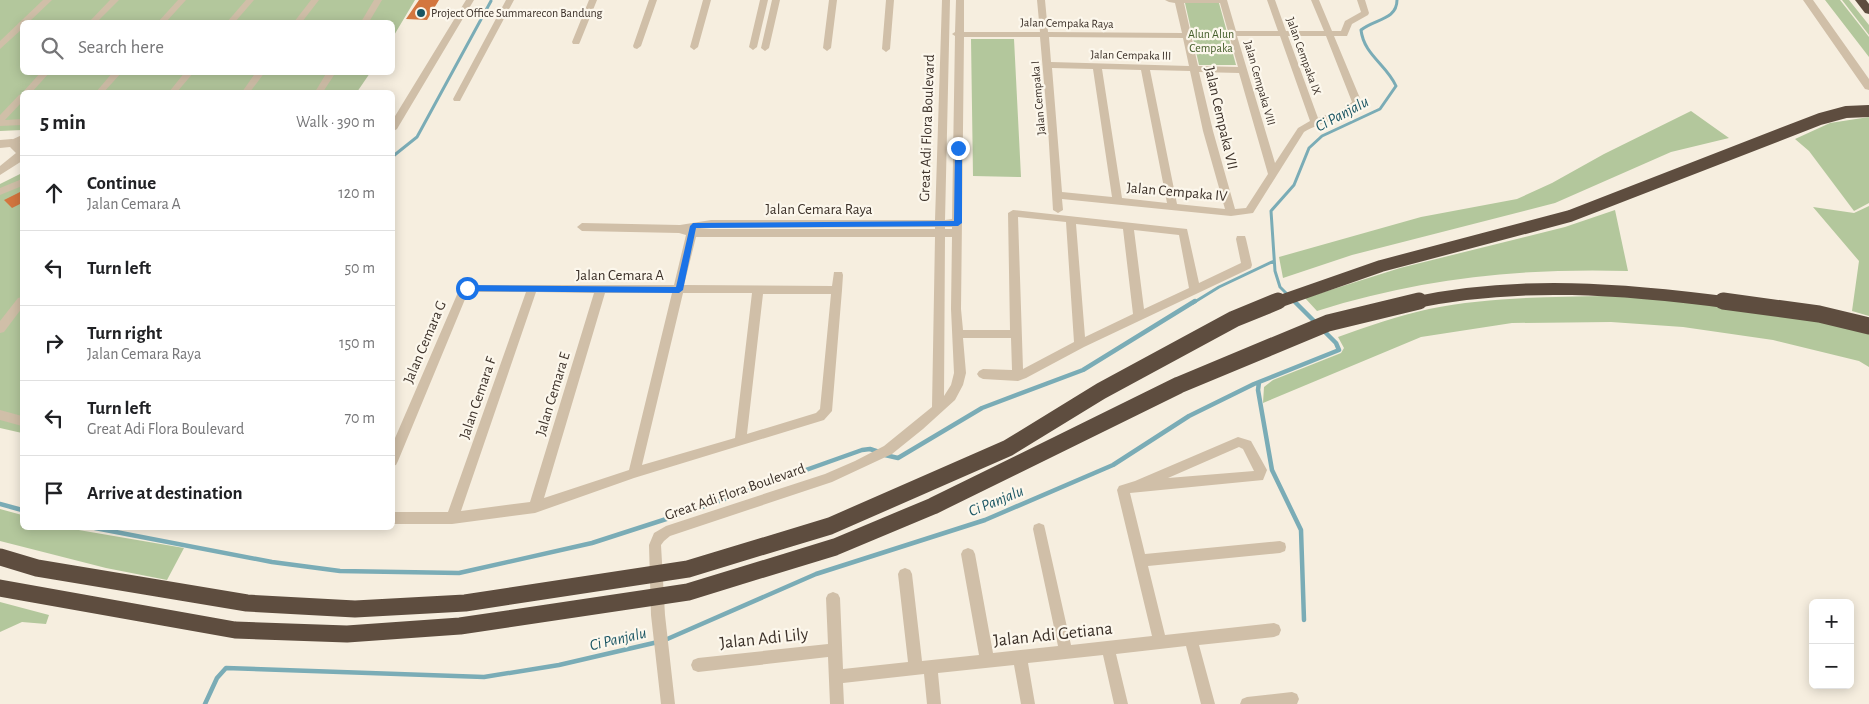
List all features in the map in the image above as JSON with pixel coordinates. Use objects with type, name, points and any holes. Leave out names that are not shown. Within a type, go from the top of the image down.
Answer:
[{"type":"highway","points":[[1860,0],[1869,11]]},
{"type":"highway","points":[[0,557],[37,568],[247,603],[355,609],[465,603],[688,568],[830,526],[999,452],[1101,391],[1234,319],[1301,292],[1407,259],[1570,216],[1820,119],[1846,112],[1869,111]]},
{"type":"highway","points":[[0,588],[234,630],[347,634],[460,626],[688,592],[835,547],[933,506],[1180,385],[1328,323],[1415,302],[1510,289],[1569,288],[1666,294],[1819,314],[1869,326]]},
{"type":"street","points":[[28,20],[48,0]]},
{"type":"street","points":[[95,20],[115,0]]},
{"type":"street","points":[[164,20],[182,0]]},
{"type":"street","points":[[233,20],[250,0]]},
{"type":"street","points":[[300,20],[315,0]]},
{"type":"street","points":[[366,20],[378,0]]},
{"type":"street","points":[[395,124],[470,0]]},
{"type":"street","points":[[457,99],[510,0]]},
{"type":"street","points":[[576,42],[593,0]]},
{"type":"street","points":[[637,46],[652,0]]},
{"type":"street","points":[[694,47],[707,0]]},
{"type":"street","points":[[753,47],[764,0]]},
{"type":"street","points":[[765,48],[776,0]]},
{"type":"street","points":[[827,48],[833,0]]},
{"type":"street","points":[[886,49],[890,0]]},
{"type":"street","name":"Great Adi Flora Boulevard","points":[[938,407],[940,228],[946,0]]},
{"type":"street","name":"Great Adi Flora Boulevard","points":[[668,704],[660,628],[655,545],[662,534],[828,478],[888,450],[919,426],[951,397],[957,385],[960,373],[957,334],[960,0]]},
{"type":"street","name":"Jalan Cempaka I","points":[[1041,0],[1048,65],[1058,210]]},
{"type":"street","points":[[1170,0],[1223,1]]},
{"type":"street","name":"Jalan Cempaka VII","points":[[1179,0],[1196,69],[1208,131],[1231,213]]},
{"type":"street","name":"Jalan Cempaka IX","points":[[1271,0],[1314,121]]},
{"type":"street","points":[[1273,174],[1297,135],[1314,121],[1349,110],[1357,103],[1315,0]]},
{"type":"street","points":[[1232,33],[1344,34],[1348,23],[1365,13],[1361,0]]},
{"type":"street","points":[[1808,0],[1869,87]]},
{"type":"street","points":[[1816,0],[1869,72]]},
{"type":"street","name":"Jalan Cempaka VIII","points":[[1223,1],[1273,174]]},
{"type":"street","points":[[0,46],[20,28]]},
{"type":"street","name":"Jalan Cempaka Raya","points":[[946,32],[1187,34]]},
{"type":"street","name":"Jalan Cempaka III","points":[[1048,65],[1243,70]]},
{"type":"street","points":[[1097,66],[1118,202]]},
{"type":"street","points":[[1145,68],[1172,207]]},
{"type":"street","points":[[29,90],[43,75]]},
{"type":"street","points":[[102,90],[115,75]]},
{"type":"street","points":[[175,90],[187,75]]},
{"type":"street","points":[[248,90],[259,75]]},
{"type":"street","points":[[320,90],[330,75]]},
{"type":"street","points":[[0,121],[20,99]]},
{"type":"street","points":[[0,121],[20,122]]},
{"type":"street","points":[[0,144],[19,144],[20,157],[12,165],[0,171]]},
{"type":"street","name":"Jalan Cempaka IV","points":[[1058,195],[1231,213],[1249,211],[1273,174]]},
{"type":"street","points":[[0,192],[20,183]]},
{"type":"street","points":[[1018,376],[1013,213],[1183,232],[1194,290]]},
{"type":"street","points":[[1071,219],[1080,344]]},
{"type":"street","points":[[1128,226],[1139,315]]},
{"type":"street","name":"Jalan Cemara Raya","points":[[582,227],[692,230],[958,228]]},
{"type":"street","points":[[634,473],[692,230]]},
{"type":"street","points":[[983,374],[1018,376],[1139,315],[1247,265],[1241,239]]},
{"type":"street","points":[[395,518],[452,518],[535,507],[634,473],[820,417],[826,411],[838,275]]},
{"type":"street","name":"Jalan Cemara A","points":[[464,290],[474,287],[600,290],[837,290]]},
{"type":"street","name":"Jalan Cemara F","points":[[452,518],[532,289]]},
{"type":"street","name":"Jalan Cemara G","points":[[395,455],[464,290]]},
{"type":"street","name":"Jalan Cemara E","points":[[535,507],[600,290]]},
{"type":"street","points":[[740,442],[758,290]]},
{"type":"street","points":[[0,329],[20,304]]},
{"type":"street","points":[[957,334],[1016,334]]},
{"type":"street","points":[[0,415],[20,417]]},
{"type":"street","points":[[1137,486],[1259,476],[1261,470],[1247,445],[1238,442],[1137,486],[1123,490],[1160,642]]},
{"type":"street","points":[[1039,529],[1066,652]]},
{"type":"street","points":[[1139,561],[1280,547]]},
{"type":"street","points":[[968,554],[987,661]]},
{"type":"street","points":[[905,574],[923,668],[934,704]]},
{"type":"street","points":[[832,598],[837,704]]},
{"type":"street","name":"Jalan Adi Getiana","points":[[836,677],[1274,630]]},
{"type":"street","points":[[1191,639],[1208,704]]},
{"type":"street","points":[[1108,648],[1121,704]]},
{"type":"street","name":"Jalan Adi Lily","points":[[698,666],[834,650]]},
{"type":"street","points":[[1020,657],[1028,704]]},
{"type":"street","points":[[1247,704],[1292,699]]},
{"type":"green space","points":[[0,0],[415,0],[395,34],[395,20],[20,20],[20,75],[369,75],[358,90],[20,90],[20,130],[0,131]]},
{"type":"green space","points":[[1825,0],[1840,0],[1869,37],[1869,57]]},
{"type":"green space","points":[[1842,0],[1849,0],[1869,25],[1869,35]]},
{"type":"green space","name":"Alun Alun Cempaka","points":[[1185,3],[1219,3],[1236,65],[1199,65]]},
{"type":"green space","points":[[971,39],[1014,39],[1021,177],[973,176]]},
{"type":"green space","points":[[1691,111],[1729,138],[1671,152],[1555,203],[1352,255],[1283,278],[1279,257],[1421,217],[1517,199],[1552,183],[1604,154]]},
{"type":"green space","points":[[1869,117],[1869,203],[1854,211],[1809,151],[1795,139],[1830,123]]},
{"type":"green space","points":[[20,174],[20,433],[0,428],[0,184]]},
{"type":"green space","points":[[1869,206],[1869,316],[1852,311],[1859,261],[1813,207],[1854,213]]},
{"type":"green space","points":[[1615,210],[1628,271],[1548,271],[1471,278],[1394,290],[1317,311],[1305,298],[1400,268],[1565,227]]},
{"type":"green space","points":[[1609,296],[1740,308],[1869,332],[1869,367],[1859,361],[1773,340],[1683,327],[1611,322],[1512,323],[1421,337],[1263,403],[1264,387],[1273,380],[1341,353],[1344,348],[1338,337],[1383,322],[1429,309],[1474,302],[1519,298]]},
{"type":"green space","points":[[0,509],[20,514],[20,530],[79,530],[184,548],[167,580],[106,568],[0,541]]},
{"type":"green space","points":[[0,602],[49,615],[46,624],[22,622],[0,632]]},
{"type":"building","name":"Project Office Summarecon Bandung","points":[[419,0],[439,0],[427,20],[406,19]]},
{"type":"building","points":[[20,192],[20,204],[12,208],[4,200]]},
{"type":"waterway","name":"Ci Panjalu","points":[[1315,322],[1280,287],[1275,271],[1271,211],[1294,185],[1309,148],[1322,136],[1380,109],[1396,86],[1387,71],[1366,46],[1361,30],[1393,12],[1397,0]]},
{"type":"waterway","points":[[395,155],[417,137],[491,1]]},
{"type":"waterway","points":[[1193,303],[1219,287],[1274,261]]},
{"type":"waterway","points":[[885,455],[898,458],[982,408],[1083,370],[1195,301]]},
{"type":"waterway","name":"Ci Panjalu","points":[[1259,382],[1339,350],[1336,343],[1324,331]]},
{"type":"waterway","name":"Ci Panjalu","points":[[665,640],[816,574],[985,520],[1113,465],[1189,416],[1259,382]]},
{"type":"waterway","points":[[1259,382],[1258,390],[1272,470],[1301,530],[1304,620]]},
{"type":"waterway","points":[[105,530],[272,562],[340,571],[459,573],[592,543],[694,510],[862,450],[870,449],[879,452]]},
{"type":"waterway","points":[[0,504],[20,509]]},
{"type":"waterway","name":"Ci Panjalu","points":[[205,704],[217,678],[226,668],[484,677],[559,665],[658,642]]},
{"type":"place","name":"Project Office Summarecon Bandung","points":[[421,13]]},
{"type":"route","points":[[467,288],[679,290],[693,226],[711,224],[958,223],[958,148]]}]
